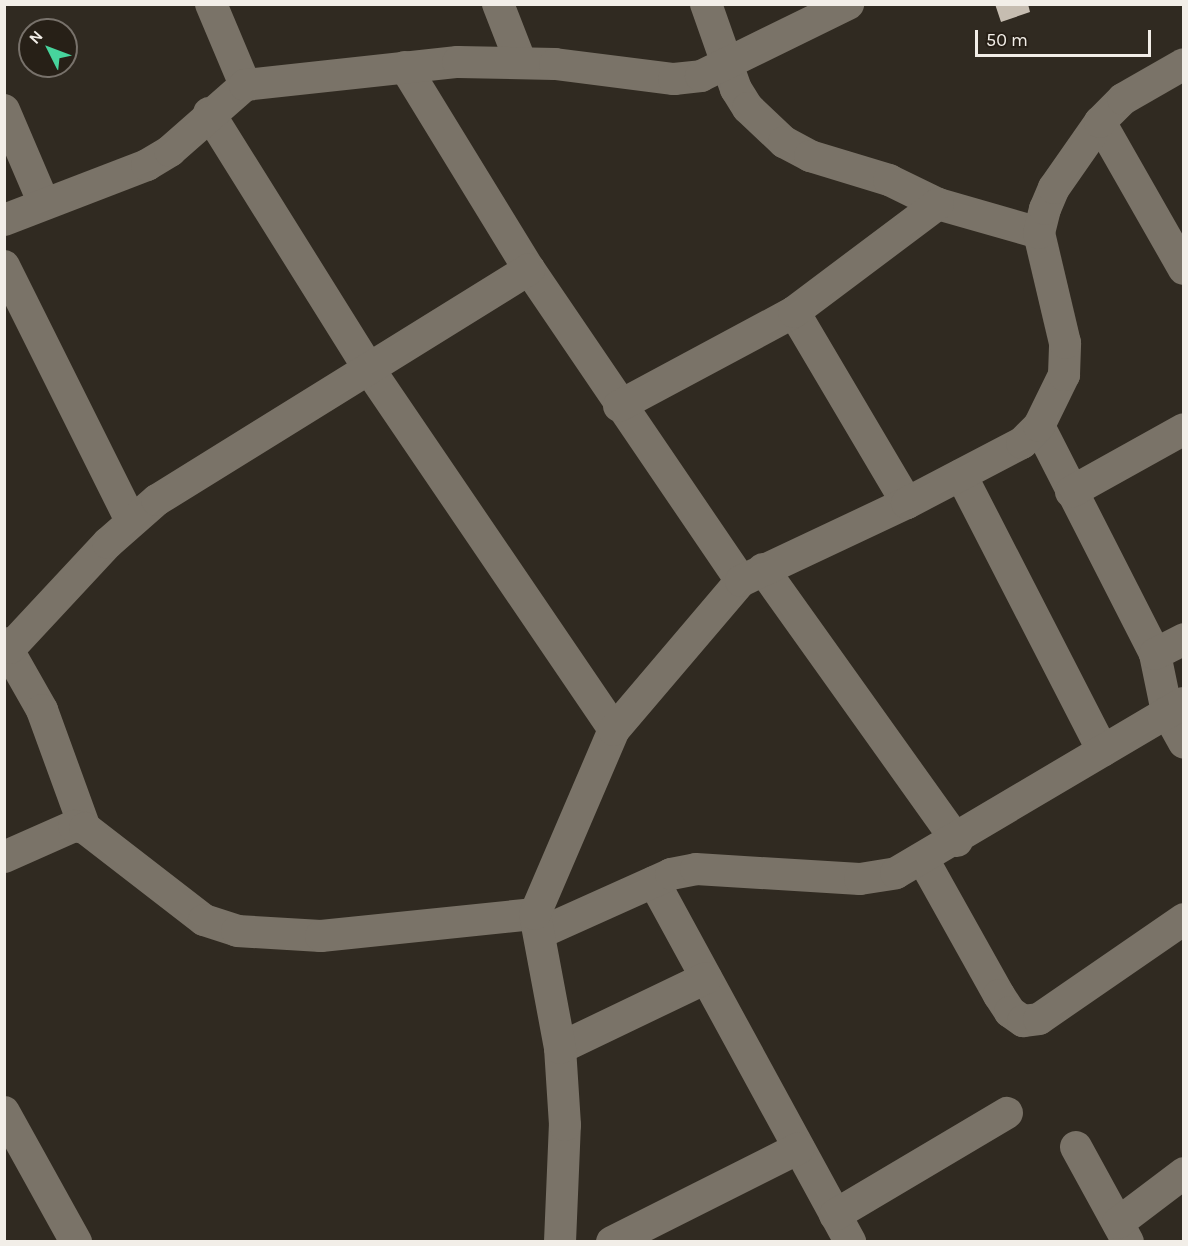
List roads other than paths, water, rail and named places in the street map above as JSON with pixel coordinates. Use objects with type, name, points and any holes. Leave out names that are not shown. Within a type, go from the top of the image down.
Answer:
[{"type":"street","points":[[211,4],[245,85]]},
{"type":"street","points":[[498,4],[521,63]]},
{"type":"street","points":[[706,4],[736,89],[748,108],[784,142],[810,156],[889,180],[938,204],[1040,233]]},
{"type":"street","points":[[4,220],[147,165],[170,151],[209,113],[245,85],[405,67],[521,63],[674,79],[701,76],[848,4]]},
{"type":"street","points":[[560,1242],[566,1125],[560,1048],[538,924],[614,730],[752,575],[908,503],[1022,443],[1040,426],[1064,375],[1065,343],[1040,233],[1054,188],[1100,122],[1123,99],[1184,64]]},
{"type":"street","points":[[405,67],[530,269],[619,406],[957,841]]},
{"type":"street","points":[[4,110],[44,204]]},
{"type":"street","points":[[209,113],[369,369],[614,730]]},
{"type":"street","points":[[1100,122],[1184,269]]},
{"type":"street","points":[[619,406],[794,312],[938,204]]},
{"type":"street","points":[[4,266],[131,521]]},
{"type":"street","points":[[85,828],[42,710],[7,645],[131,521],[190,476],[530,269]]},
{"type":"street","points":[[794,312],[908,503]]},
{"type":"street","points":[[1040,426],[1071,492],[1155,654],[1175,708],[1184,743]]},
{"type":"street","points":[[1071,492],[1184,429]]},
{"type":"street","points":[[961,475],[1103,751]]},
{"type":"street","points":[[1155,654],[1184,639]]},
{"type":"street","points":[[4,857],[74,826],[85,828],[204,920],[237,931],[321,936],[538,924],[696,869],[860,879],[896,873],[924,861],[1175,708]]},
{"type":"street","points":[[924,861],[1010,1012],[1023,1021],[1039,1019],[1184,919]]},
{"type":"street","points":[[654,882],[842,1228],[1007,1113]]},
{"type":"street","points":[[560,1048],[706,978]]},
{"type":"street","points":[[7,1123],[76,1242]]},
{"type":"street","points":[[1076,1147],[1123,1232],[1184,1173]]},
{"type":"street","points":[[612,1242],[799,1148]]}]
